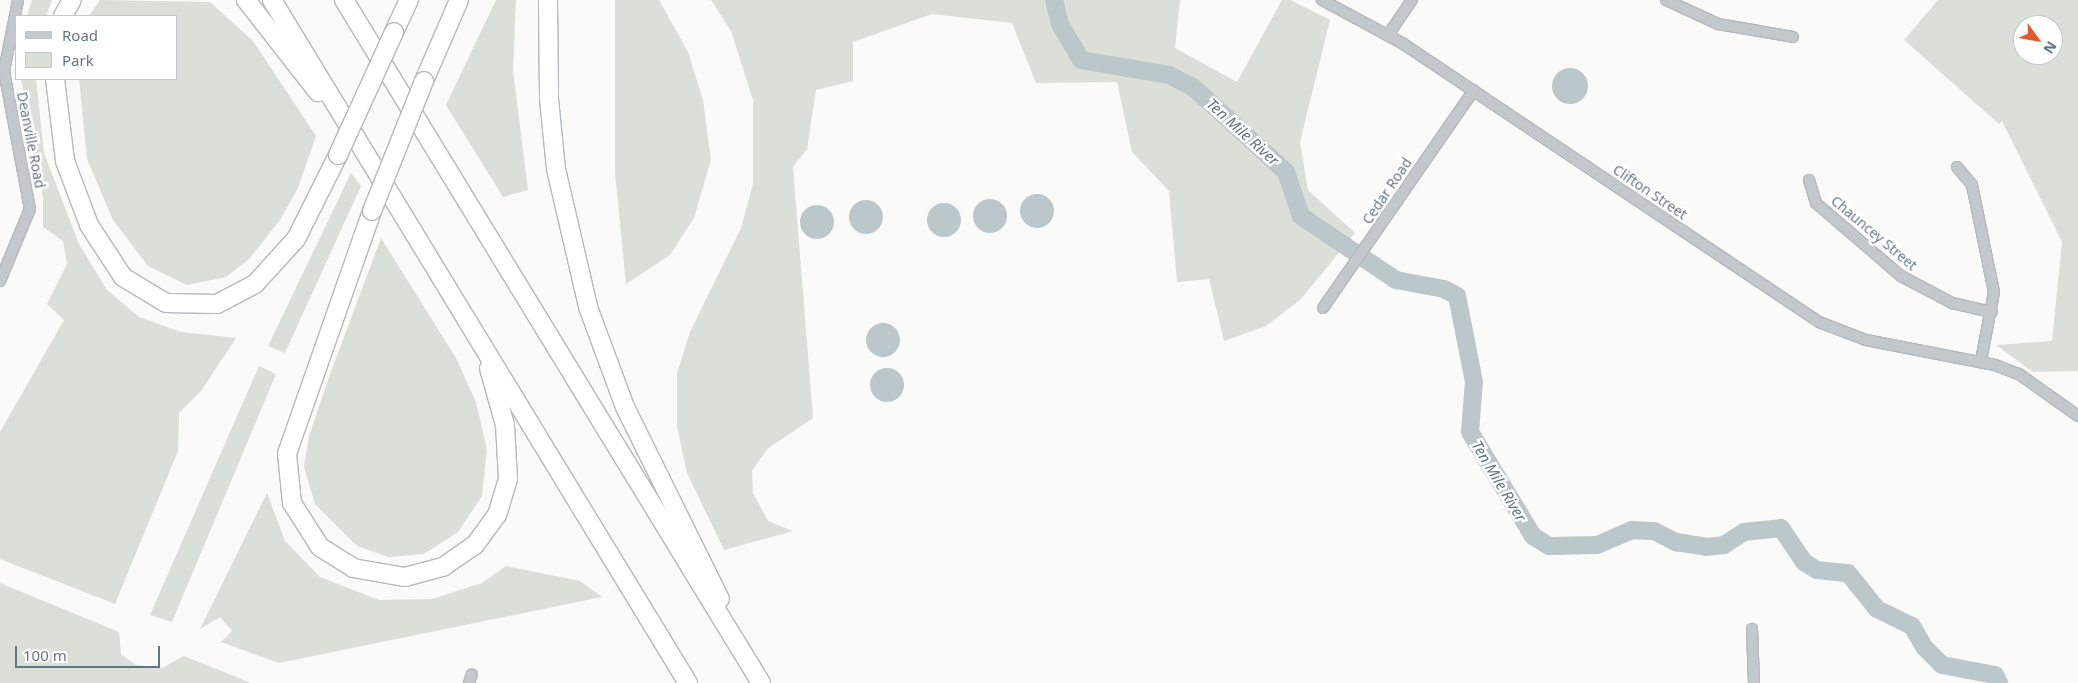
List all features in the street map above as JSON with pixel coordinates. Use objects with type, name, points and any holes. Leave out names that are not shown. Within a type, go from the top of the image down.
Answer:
[{"type":"highway","points":[[64,15],[72,0]]},
{"type":"highway","points":[[246,0],[348,124]]},
{"type":"highway","points":[[272,0],[688,683]]},
{"type":"highway","points":[[344,0],[761,683]]},
{"type":"highway","points":[[55,80],[65,161],[89,225],[123,276],[166,303],[217,304],[255,284],[296,239],[338,155],[409,0]]},
{"type":"highway","points":[[459,0],[372,211],[286,454],[287,483],[297,515],[312,537],[341,562],[378,576],[418,575],[455,561],[491,526],[505,492],[508,454],[501,410],[481,344]]},
{"type":"highway","points":[[548,0],[549,99],[556,169],[588,307],[625,407],[710,574],[736,642]]},
{"type":"street","name":"Deanville Road","points":[[15,15],[18,0]]},
{"type":"street","name":"Clifton Street","points":[[1322,0],[1388,35],[1474,90],[1832,329],[1897,347],[1981,361],[2018,374],[2078,416]]},
{"type":"street","points":[[1388,35],[1412,0]]},
{"type":"street","points":[[1666,0],[1718,24],[1792,37]]},
{"type":"street","name":"Deanville Road","points":[[0,281],[29,213],[4,71],[15,15]]},
{"type":"street","name":"Cedar Road","points":[[1323,308],[1341,285],[1474,90]]},
{"type":"street","points":[[1957,167],[1972,185],[1994,292],[1992,312],[1981,361]]},
{"type":"street","name":"Chauncey Street","points":[[1809,180],[1816,203],[1901,276],[1952,303],[1992,312]]},
{"type":"street","points":[[1752,629],[1754,683]]},
{"type":"green space","points":[[32,0],[52,0],[46,15],[27,15]]},
{"type":"green space","points":[[100,0],[210,2],[253,41],[316,136],[298,188],[280,220],[249,259],[226,277],[187,285],[148,266],[113,220],[87,159],[79,80],[178,80],[178,15],[90,15]]},
{"type":"green space","points":[[496,0],[516,0],[513,70],[528,190],[503,197],[446,105]]},
{"type":"green space","points":[[615,0],[659,0],[688,52],[703,100],[711,160],[694,218],[670,255],[626,284],[615,173]]},
{"type":"green space","points":[[711,0],[1180,0],[1175,48],[1237,82],[1282,0],[1290,0],[1330,20],[1300,142],[1308,190],[1355,233],[1301,299],[1266,326],[1224,341],[1209,279],[1177,282],[1169,191],[1132,152],[1117,82],[1036,83],[1012,23],[932,14],[853,42],[853,81],[816,90],[807,149],[793,167],[813,418],[767,449],[752,471],[753,493],[768,521],[793,531],[724,550],[687,473],[677,427],[677,373],[690,332],[741,228],[753,184],[753,100],[731,31]]},
{"type":"green space","points":[[1938,0],[2078,0],[2078,371],[2033,372],[1996,345],[2052,341],[2062,242],[2002,121],[1999,124],[1904,40]]},
{"type":"green space","points":[[21,80],[36,80],[44,153],[79,244],[107,290],[139,317],[181,332],[236,338],[201,391],[179,413],[178,451],[115,604],[0,559],[0,432],[64,320],[47,304],[67,264],[63,241],[43,227],[43,198]]},
{"type":"green space","points":[[351,173],[361,186],[285,353],[268,346]]},
{"type":"green space","points":[[381,238],[456,358],[476,402],[487,450],[482,496],[458,532],[424,554],[389,557],[357,546],[315,504],[304,467],[309,436]]},
{"type":"green space","points":[[259,366],[276,374],[172,622],[150,615]]},
{"type":"green space","points":[[267,493],[285,541],[320,577],[379,600],[432,599],[482,583],[506,566],[580,581],[602,597],[279,663],[221,642],[232,631],[220,617],[200,629]]},
{"type":"green space","points":[[0,583],[119,632],[121,654],[136,665],[162,668],[184,656],[251,683],[0,683]]},
{"type":"shaded area","points":[[1570,68],[1577,69],[1583,73],[1587,79],[1587,93],[1583,99],[1577,103],[1570,104],[1563,103],[1557,99],[1553,93],[1552,86],[1553,79],[1557,73],[1563,69]]},
{"type":"shaded area","points":[[1037,194],[1044,195],[1049,199],[1053,204],[1053,218],[1049,223],[1044,227],[1037,228],[1030,227],[1025,223],[1021,218],[1020,211],[1021,204],[1025,199],[1030,195]]},
{"type":"shaded area","points":[[990,199],[997,200],[1002,204],[1006,209],[1006,223],[1002,228],[997,232],[990,233],[983,232],[978,228],[974,223],[973,216],[974,209],[978,204],[983,200]]},
{"type":"shaded area","points":[[866,200],[873,201],[878,205],[882,210],[882,224],[878,229],[873,233],[866,234],[859,233],[854,229],[850,224],[849,217],[850,210],[854,205],[859,201]]},
{"type":"shaded area","points":[[944,203],[951,204],[956,208],[960,213],[960,227],[956,232],[951,236],[944,237],[937,236],[932,232],[928,227],[927,220],[928,213],[932,208],[937,204]]},
{"type":"shaded area","points":[[817,205],[824,206],[829,210],[833,215],[833,229],[829,234],[824,238],[817,239],[810,238],[805,234],[801,229],[800,222],[801,215],[805,210],[810,206]]},
{"type":"shaded area","points":[[883,323],[890,324],[895,328],[899,333],[899,347],[895,352],[890,356],[883,357],[876,356],[871,352],[867,347],[866,340],[867,333],[871,328],[876,324]]},
{"type":"shaded area","points":[[887,368],[894,369],[899,373],[903,378],[903,392],[899,397],[894,401],[887,402],[880,401],[875,397],[871,392],[870,385],[871,378],[875,373],[880,369]]},
{"type":"waterway","name":"Ten Mile River","points":[[1054,0],[1060,24],[1081,60],[1169,75],[1193,87],[1286,172],[1301,216],[1396,280],[1444,289],[1457,296],[1474,382],[1470,432],[1533,536],[1549,546],[1597,545],[1632,530],[1654,531],[1676,542],[1706,547],[1724,545],[1744,532],[1781,528],[1804,562],[1817,570],[1848,573],[1877,609],[1912,626],[1924,647],[1942,665],[1995,675],[1999,683]]}]
